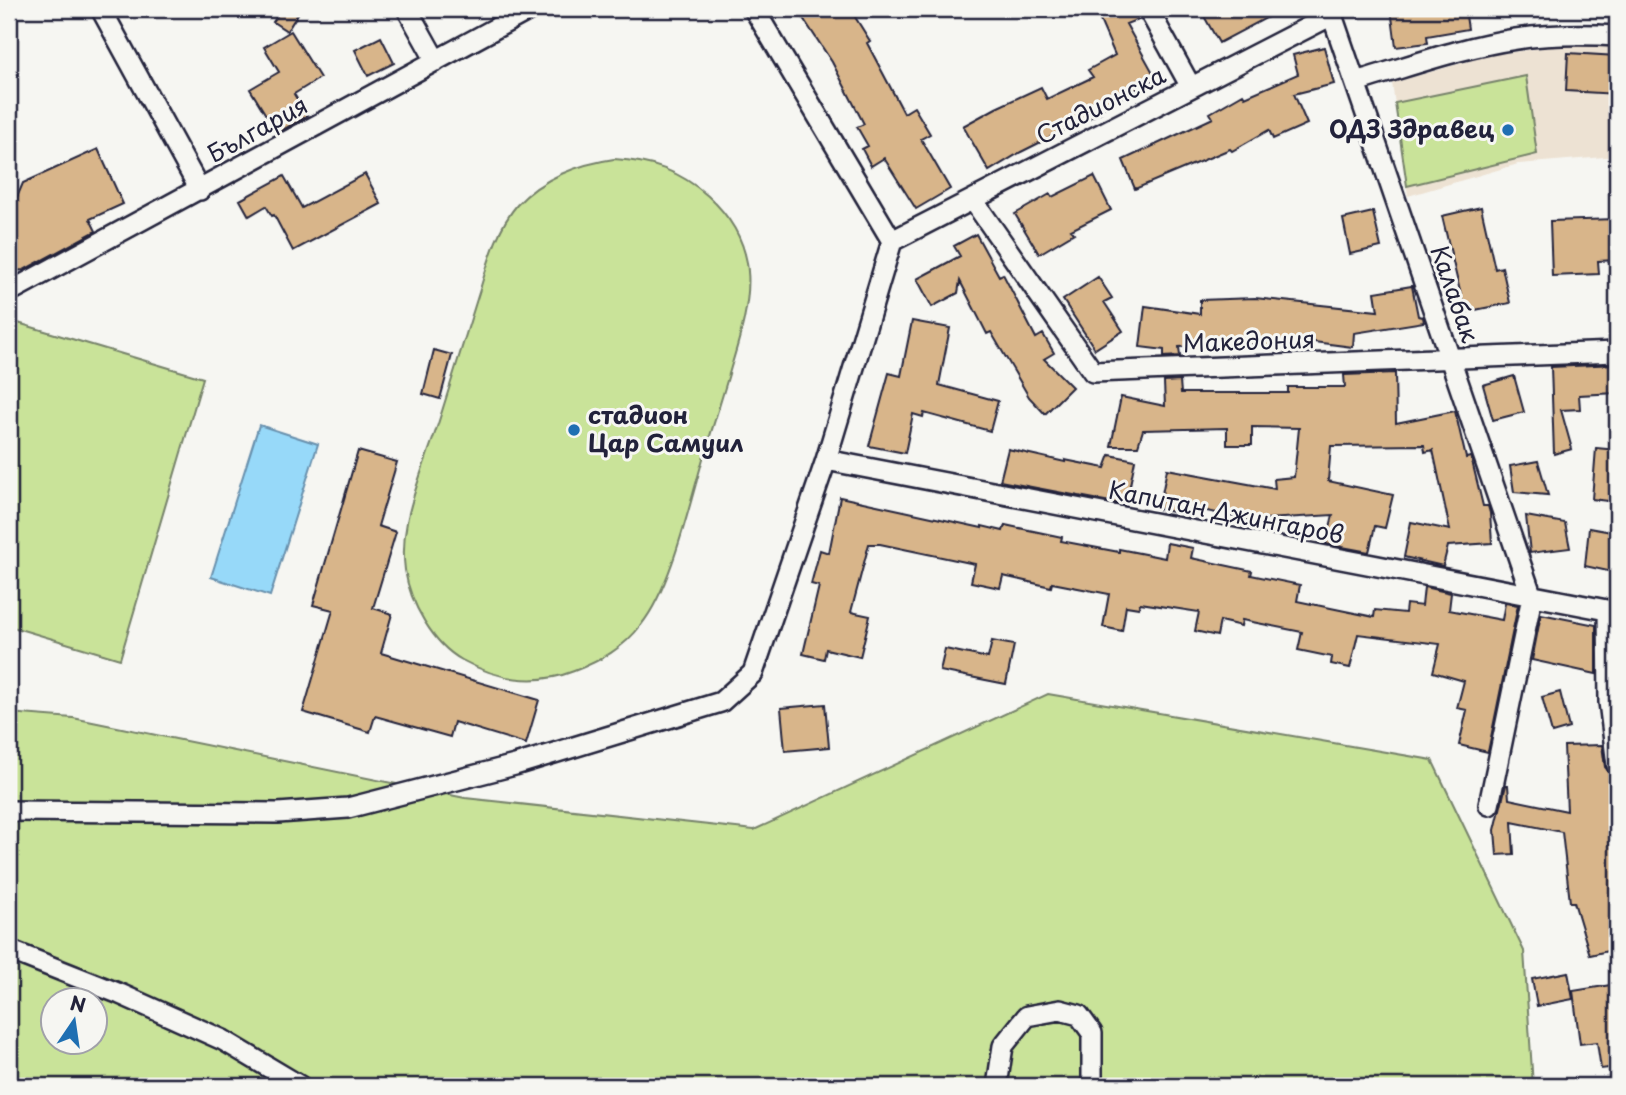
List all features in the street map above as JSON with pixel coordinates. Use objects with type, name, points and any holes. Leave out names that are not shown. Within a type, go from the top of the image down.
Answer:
[{"type":"street","points":[[101,9],[200,190]]},
{"type":"street","points":[[407,9],[436,61]]},
{"type":"street","name":"България","points":[[9,292],[531,9]]},
{"type":"street","points":[[9,811],[278,813],[348,808],[515,765],[721,702],[753,673],[826,460],[892,241],[754,9]]},
{"type":"street","points":[[1147,9],[1191,87]]},
{"type":"street","name":"Стадионска","points":[[892,241],[1334,12]]},
{"type":"street","name":"Калабак","points":[[1334,12],[1355,82],[1532,597]]},
{"type":"street","points":[[1355,82],[1515,39],[1565,34],[1617,36]]},
{"type":"street","name":"Македония","points":[[973,200],[1093,372],[1617,352]]},
{"type":"street","name":"Капитан Джингаров","points":[[826,460],[1613,611]]},
{"type":"street","points":[[1489,805],[1532,597]]},
{"type":"street","points":[[1613,611],[1609,702],[1617,765]]},
{"type":"street","points":[[9,950],[120,994],[223,1040],[300,1086]]},
{"type":"street","points":[[997,1086],[1003,1046],[1027,1016],[1060,1010],[1079,1015],[1092,1033],[1092,1086]]},
{"type":"shaded area","name":"ОДЗ Здравец","points":[[1573,44],[1617,48],[1617,156],[1518,164],[1408,196],[1392,83],[1490,55]]},
{"type":"green space","points":[[1526,76],[1537,154],[1407,186],[1395,103]]},
{"type":"green space","name":"стадион Цар Самуил","points":[[614,159],[653,165],[676,174],[708,196],[726,216],[738,235],[746,256],[748,298],[744,320],[679,543],[652,609],[627,640],[593,663],[560,676],[517,679],[489,672],[462,660],[442,644],[424,621],[412,596],[405,570],[407,522],[488,262],[509,215],[527,195],[549,180],[588,164]]},
{"type":"green space","points":[[18,323],[203,378],[120,659],[9,626],[9,355]]},
{"type":"green space","points":[[1048,694],[1432,760],[1524,951],[1533,1086],[9,1086],[9,713],[73,718],[465,798],[754,830]]},
{"type":"water","points":[[259,425],[318,444],[270,596],[211,577]]},
{"type":"building","points":[[282,9],[301,9],[287,31],[273,22]]},
{"type":"building","points":[[797,9],[850,9],[870,41],[867,43],[904,113],[914,107],[930,134],[921,139],[950,189],[916,209],[884,158],[871,166],[862,149],[868,146],[857,127],[864,124],[832,62]]},
{"type":"building","points":[[1095,9],[1136,9],[1139,19],[1126,24],[1156,78],[1100,110],[1101,112],[989,171],[963,126],[1041,87],[1047,99],[1093,77],[1088,70],[1115,55]]},
{"type":"building","points":[[1200,9],[1283,9],[1219,43]]},
{"type":"building","points":[[1391,9],[1465,9],[1468,29],[1427,36],[1428,43],[1396,47]]},
{"type":"building","points":[[291,31],[320,78],[294,94],[307,116],[277,133],[250,89],[279,72],[264,47]]},
{"type":"building","points":[[381,37],[394,63],[368,76],[355,50]]},
{"type":"building","points":[[1324,47],[1334,84],[1294,94],[1307,124],[1273,139],[1269,130],[1232,151],[1230,149],[1135,189],[1123,160],[1213,118],[1210,113],[1243,94],[1245,97],[1298,74],[1293,55]]},
{"type":"building","points":[[1568,53],[1617,56],[1617,94],[1566,91]]},
{"type":"building","points":[[98,149],[123,204],[90,219],[96,231],[24,270],[15,271],[9,258],[9,216],[23,183]]},
{"type":"building","points":[[365,174],[381,204],[293,251],[274,215],[272,216],[266,206],[249,216],[240,200],[284,176],[302,208]]},
{"type":"building","points":[[1094,176],[1111,210],[1071,230],[1074,233],[1039,254],[1015,214],[1050,194],[1052,197]]},
{"type":"building","points":[[1481,207],[1495,269],[1502,267],[1510,303],[1465,312],[1442,216]]},
{"type":"building","points":[[1373,212],[1381,247],[1350,254],[1343,219]]},
{"type":"building","points":[[1617,219],[1617,260],[1598,261],[1599,274],[1552,276],[1550,221]]},
{"type":"building","points":[[976,234],[999,276],[1003,274],[1036,338],[1043,334],[1054,353],[1044,359],[1072,387],[1045,414],[1029,397],[991,332],[987,334],[960,281],[958,293],[932,307],[917,279],[960,256],[954,246]]},
{"type":"building","points":[[1098,277],[1112,298],[1104,302],[1123,331],[1095,349],[1063,300]]},
{"type":"building","points":[[1412,286],[1418,316],[1423,317],[1424,322],[1354,333],[1353,347],[1291,339],[1290,349],[1250,344],[1179,347],[1180,356],[1164,357],[1164,350],[1140,347],[1145,306],[1200,314],[1200,300],[1255,298],[1378,311],[1375,292]]},
{"type":"building","points":[[912,321],[950,328],[939,385],[998,401],[990,431],[924,413],[923,417],[913,414],[905,453],[869,446],[889,373],[901,376]]},
{"type":"building","points":[[434,350],[452,355],[440,399],[423,394]]},
{"type":"building","points":[[1617,364],[1617,393],[1579,395],[1580,409],[1561,410],[1572,449],[1554,454],[1551,367]]},
{"type":"building","points":[[1395,373],[1396,423],[1455,411],[1466,458],[1471,457],[1483,506],[1488,506],[1490,513],[1492,543],[1448,546],[1443,566],[1404,557],[1411,522],[1450,530],[1433,450],[1425,452],[1424,445],[1331,446],[1328,481],[1393,495],[1385,528],[1375,526],[1369,552],[1326,544],[1333,515],[1249,520],[1193,508],[1191,516],[1159,509],[1167,469],[1275,489],[1274,479],[1294,477],[1299,428],[1252,427],[1252,445],[1227,445],[1227,428],[1143,430],[1138,446],[1111,446],[1121,397],[1165,406],[1164,382],[1180,381],[1181,393],[1288,393],[1288,387],[1345,387],[1344,375]]},
{"type":"building","points":[[1514,376],[1524,412],[1493,420],[1483,385]]},
{"type":"building","points":[[1596,448],[1617,450],[1617,502],[1592,499]]},
{"type":"building","points":[[1008,449],[1105,468],[1110,455],[1135,460],[1126,505],[1000,481]]},
{"type":"building","points":[[358,451],[397,462],[378,526],[396,532],[373,608],[392,614],[381,653],[539,700],[526,744],[454,722],[450,737],[375,716],[370,732],[303,712],[333,610],[313,605]]},
{"type":"building","points":[[1538,461],[1548,495],[1514,492],[1510,466]]},
{"type":"building","points":[[840,497],[982,528],[1003,531],[1005,525],[1062,537],[1061,541],[1119,552],[1119,549],[1165,558],[1167,543],[1193,548],[1191,558],[1300,585],[1297,601],[1374,617],[1375,610],[1405,613],[1406,604],[1422,606],[1424,587],[1451,593],[1449,610],[1502,620],[1505,603],[1518,605],[1488,752],[1459,745],[1467,710],[1457,708],[1464,681],[1433,672],[1440,644],[1358,634],[1350,668],[1331,664],[1332,657],[1298,650],[1302,632],[1242,620],[1241,626],[1220,621],[1217,636],[1195,631],[1199,612],[1140,603],[1139,608],[1126,606],[1122,631],[1103,627],[1109,594],[1052,583],[1051,587],[1003,576],[1000,588],[971,582],[975,564],[880,544],[869,544],[851,612],[870,616],[860,657],[826,649],[824,659],[803,654],[819,586],[811,584],[820,550],[829,553]]},
{"type":"building","points":[[1526,516],[1565,523],[1570,548],[1530,553]]},
{"type":"building","points":[[1589,528],[1617,533],[1617,573],[1585,566]]},
{"type":"building","points":[[1541,614],[1596,625],[1596,674],[1532,660]]},
{"type":"building","points":[[992,641],[1014,645],[1006,684],[940,671],[945,649],[988,658]]},
{"type":"building","points":[[1560,692],[1569,728],[1552,733],[1542,697]]},
{"type":"building","points":[[825,704],[829,747],[785,751],[781,708]]},
{"type":"building","points":[[1602,745],[1605,767],[1613,776],[1617,844],[1617,949],[1590,955],[1574,902],[1570,902],[1562,832],[1512,822],[1514,854],[1497,855],[1495,830],[1506,785],[1509,799],[1567,811],[1564,746]]},
{"type":"building","points":[[1568,972],[1573,999],[1537,1006],[1532,979]]},
{"type":"building","points":[[1617,984],[1617,1067],[1601,1069],[1597,1042],[1580,1044],[1573,991]]},
{"type":"place","name":"ОДЗ Здравец","points":[[1508,130]]},
{"type":"place","name":"стадион Цар Самуил","points":[[574,430]]}]
